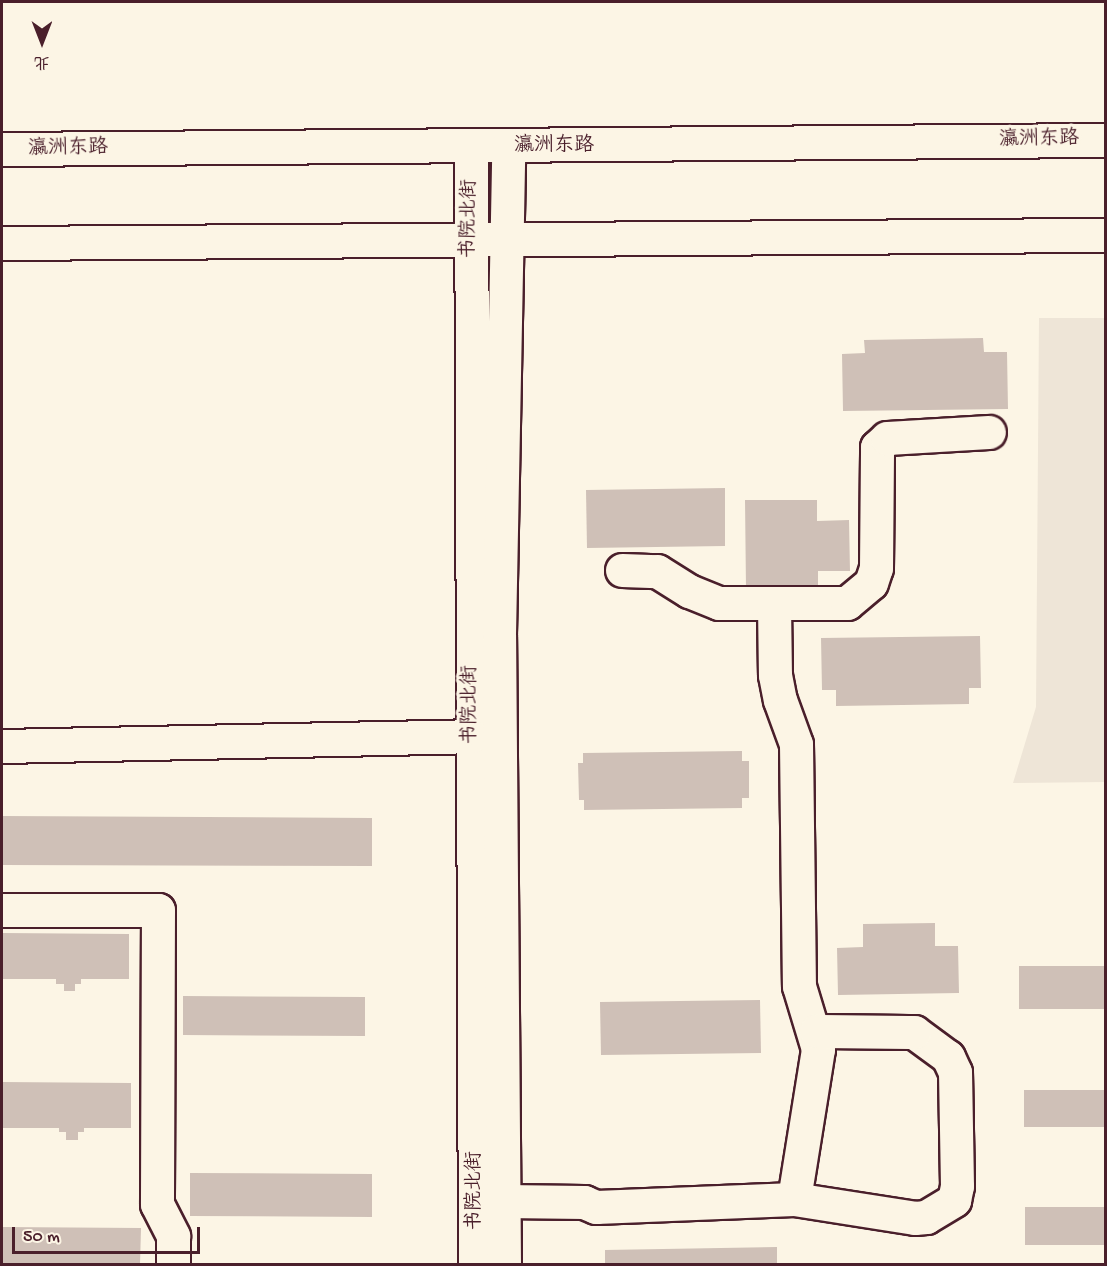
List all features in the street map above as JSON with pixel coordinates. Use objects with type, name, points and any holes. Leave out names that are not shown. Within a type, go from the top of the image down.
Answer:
[{"type":"street","name":"瀛洲东路","points":[[2,149],[1106,140]]},
{"type":"street","name":"书院北街","points":[[471,145],[471,736],[475,1264]]},
{"type":"street","name":"书院北街","points":[[504,1264],[499,634],[509,238],[508,145]]},
{"type":"street","points":[[2,243],[1106,236]]},
{"type":"street","points":[[622,570],[657,571],[689,591],[718,603],[774,605],[847,603],[871,584],[876,568],[877,447],[887,438],[989,432]]},
{"type":"street","points":[[774,605],[775,675],[780,700],[796,744],[799,986],[816,1031],[817,1071],[794,1199]]},
{"type":"street","points":[[2,746],[471,736]]},
{"type":"street","points":[[2,910],[158,910],[157,1204],[173,1236],[173,1264]]},
{"type":"street","points":[[504,1201],[584,1202],[597,1207],[794,1199],[915,1218],[926,1217],[954,1200],[957,1186],[955,1072],[948,1057],[914,1032],[816,1031]]},
{"type":"shaded area","points":[[1039,318],[1105,318],[1105,782],[1013,783],[1036,707]]},
{"type":"building","points":[[983,338],[984,352],[1007,352],[1008,409],[843,411],[842,354],[865,353],[864,340]]},
{"type":"building","points":[[725,488],[725,546],[587,548],[586,490]]},
{"type":"building","points":[[745,500],[817,500],[817,521],[849,520],[850,571],[818,571],[818,588],[746,589]]},
{"type":"building","points":[[980,636],[981,688],[969,688],[969,704],[836,706],[836,690],[822,690],[821,638]]},
{"type":"building","points":[[742,751],[742,761],[749,761],[749,798],[742,798],[742,808],[584,810],[584,800],[579,800],[578,763],[583,763],[583,753]]},
{"type":"building","points":[[2,816],[372,818],[372,866],[2,865]]},
{"type":"building","points":[[935,923],[935,946],[958,946],[959,993],[838,995],[837,948],[863,947],[863,924]]},
{"type":"building","points":[[2,933],[129,934],[129,979],[81,979],[81,984],[75,984],[75,991],[64,991],[64,984],[56,984],[56,979],[2,979]]},
{"type":"building","points":[[1019,966],[1106,966],[1106,1009],[1019,1009]]},
{"type":"building","points":[[183,996],[365,997],[365,1036],[183,1035]]},
{"type":"building","points":[[760,1000],[761,1053],[601,1055],[600,1002]]},
{"type":"building","points":[[2,1082],[131,1083],[131,1128],[84,1128],[84,1132],[78,1132],[78,1140],[66,1140],[66,1132],[59,1132],[59,1128],[2,1128]]},
{"type":"building","points":[[1024,1090],[1106,1090],[1106,1127],[1024,1127]]},
{"type":"building","points":[[190,1173],[372,1174],[372,1217],[190,1216]]},
{"type":"building","points":[[1025,1207],[1106,1207],[1106,1245],[1025,1245]]},
{"type":"building","points":[[2,1227],[141,1228],[140,1264],[2,1264]]},
{"type":"building","points":[[777,1247],[777,1264],[605,1264],[605,1250]]}]
